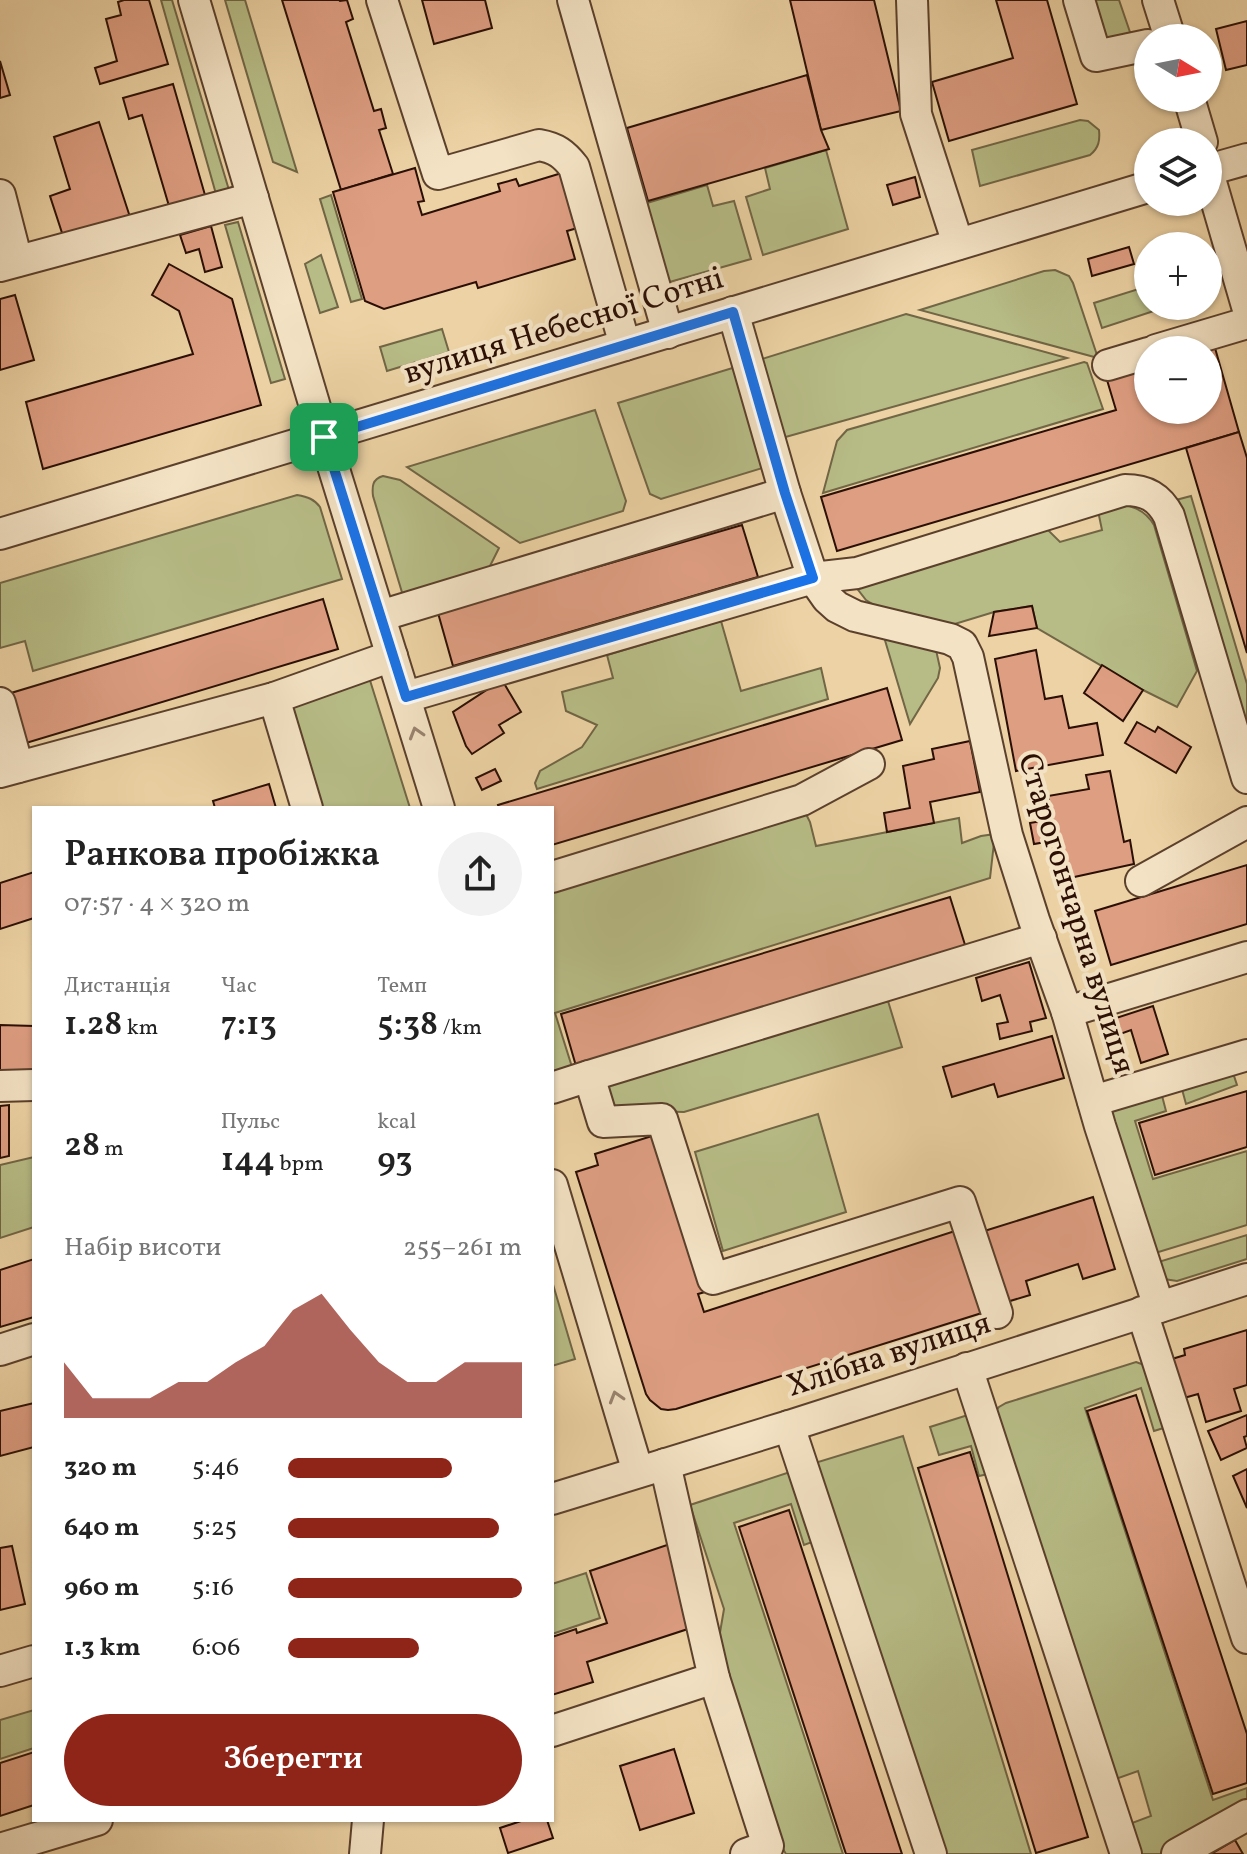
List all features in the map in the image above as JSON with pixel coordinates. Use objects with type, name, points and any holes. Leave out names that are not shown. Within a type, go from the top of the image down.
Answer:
[{"type":"street","points":[[194,0],[324,437],[438,806]]},
{"type":"street","points":[[382,0],[438,174],[539,145],[552,147],[564,154],[574,167],[625,345]]},
{"type":"street","points":[[573,0],[668,333]]},
{"type":"street","points":[[912,0],[916,114],[958,244]]},
{"type":"street","points":[[1079,0],[1096,56],[1134,48]]},
{"type":"street","points":[[1158,0],[1166,24]]},
{"type":"street","points":[[1222,167],[1247,159]]},
{"type":"street","name":"вулиця Небесної Сотні","points":[[0,534],[1134,191]]},
{"type":"street","points":[[0,195],[9,264],[253,198]]},
{"type":"street","points":[[1221,216],[1247,306]]},
{"type":"street","name":"Старогончарна вулиця","points":[[733,312],[813,578],[837,607],[846,612],[950,639],[962,645],[968,657],[1007,835],[1067,1012],[1150,1310],[1247,1638]]},
{"type":"street","points":[[1203,336],[1247,323]]},
{"type":"street","points":[[1108,365],[1134,357]]},
{"type":"street","points":[[406,697],[813,578],[857,573],[1125,490],[1136,490],[1156,497],[1169,516],[1247,778]]},
{"type":"street","points":[[380,616],[785,493]]},
{"type":"street","points":[[0,703],[9,770],[274,698],[392,656]]},
{"type":"street","points":[[274,698],[306,806]]},
{"type":"street","points":[[554,876],[802,800],[869,764]]},
{"type":"street","points":[[1141,881],[1247,822]]},
{"type":"street","points":[[554,1087],[1041,938]]},
{"type":"street","points":[[1067,1012],[1247,957]]},
{"type":"street","points":[[1093,1101],[1247,1055]]},
{"type":"street","points":[[589,1076],[603,1122],[662,1119],[713,1279],[960,1202],[997,1313]]},
{"type":"street","points":[[0,1086],[32,1085]]},
{"type":"street","points":[[554,1191],[651,1468],[768,1846],[746,1854]]},
{"type":"street","name":"Хлібна вулиця","points":[[554,1498],[1247,1279]]},
{"type":"street","points":[[0,1350],[32,1340]]},
{"type":"street","points":[[967,1368],[1126,1854]]},
{"type":"street","points":[[789,1426],[931,1854]]},
{"type":"street","points":[[0,1671],[32,1662]]},
{"type":"street","points":[[554,1730],[714,1678]]},
{"type":"street","points":[[1177,1854],[1247,1815]]},
{"type":"street","points":[[0,1849],[90,1822]]},
{"type":"street","points":[[365,1854],[368,1822]]},
{"type":"green space","points":[[161,0],[172,0],[229,190],[216,194]]},
{"type":"green space","points":[[225,0],[245,0],[297,172],[273,162]]},
{"type":"green space","points":[[1088,0],[1119,0],[1132,38],[1106,37]]},
{"type":"green space","points":[[1080,120],[1088,121],[1099,130],[1098,144],[1090,155],[980,186],[972,150]]},
{"type":"green space","points":[[826,150],[848,229],[763,255],[746,197],[770,189],[765,168]]},
{"type":"green space","points":[[707,185],[713,206],[734,201],[751,259],[659,285],[638,208]]},
{"type":"green space","points":[[331,195],[362,299],[351,302],[320,199]]},
{"type":"green space","points":[[238,222],[285,379],[271,383],[225,225]]},
{"type":"green space","points":[[321,255],[338,307],[320,313],[305,264]]},
{"type":"green space","points":[[1055,270],[1069,276],[1073,283],[1098,358],[920,310],[1044,271]]},
{"type":"green space","points":[[1134,290],[1134,317],[1102,328],[1094,303]]},
{"type":"green space","points":[[906,314],[1067,358],[782,438],[759,360]]},
{"type":"green space","points":[[442,329],[449,352],[387,371],[380,347]]},
{"type":"green space","points":[[1087,363],[1103,409],[823,493],[837,441],[847,430]]},
{"type":"green space","points":[[739,366],[769,466],[661,499],[650,494],[618,403]]},
{"type":"green space","points":[[595,410],[626,501],[623,511],[520,543],[407,467]]},
{"type":"green space","points":[[383,476],[400,480],[499,548],[485,576],[404,599],[373,496],[375,481]]},
{"type":"green space","points":[[297,495],[310,499],[320,507],[342,579],[33,671],[25,641],[0,648],[0,583]]},
{"type":"green space","points":[[1191,496],[1247,684],[1247,754],[1172,501]]},
{"type":"green space","points":[[1112,502],[1141,511],[1154,525],[1197,671],[1177,707],[1037,628],[1032,606],[994,612],[945,627],[882,610],[866,600],[852,582],[1047,529],[1060,542],[1102,530],[1097,506]]},
{"type":"green space","points":[[721,621],[741,691],[821,668],[828,699],[537,789],[535,783],[540,771],[582,747],[597,725],[566,711],[562,692],[613,678],[607,655]]},
{"type":"green space","points":[[881,627],[934,641],[940,668],[938,678],[910,724]]},
{"type":"green space","points":[[368,674],[409,806],[313,806],[291,709],[298,700]]},
{"type":"green space","points":[[803,808],[816,846],[959,818],[962,843],[995,834],[990,878],[555,1013],[572,1067],[554,1075],[554,884]]},
{"type":"green space","points":[[888,1001],[902,1047],[684,1112],[615,1110],[607,1085]]},
{"type":"green space","points":[[1231,1067],[1237,1085],[1186,1104],[1180,1082]]},
{"type":"green space","points":[[1160,1088],[1166,1111],[1135,1121],[1153,1179],[1247,1151],[1247,1225],[1152,1254],[1109,1114],[1113,1106]]},
{"type":"green space","points":[[818,1114],[846,1212],[723,1251],[695,1152]]},
{"type":"green space","points":[[32,1157],[32,1228],[0,1238],[0,1165]]},
{"type":"green space","points":[[1247,1235],[1247,1259],[1177,1281],[1164,1279],[1155,1263]]},
{"type":"green space","points":[[554,1288],[575,1359],[554,1365]]},
{"type":"green space","points":[[1136,1362],[1147,1366],[1170,1426],[1154,1431],[1141,1388],[1085,1408],[1213,1800],[1247,1788],[1247,1802],[1162,1854],[1135,1851],[1124,1826],[1151,1816],[1138,1771],[1110,1781],[995,1412],[1006,1403]]},
{"type":"green space","points":[[971,1414],[988,1474],[979,1476],[971,1446],[939,1455],[930,1427]]},
{"type":"green space","points":[[903,1436],[1031,1854],[940,1854],[816,1466],[818,1462]]},
{"type":"green space","points":[[793,1471],[815,1541],[804,1545],[791,1504],[734,1523],[843,1854],[786,1854],[763,1816],[717,1650],[724,1609],[690,1505]]},
{"type":"green space","points":[[586,1573],[600,1618],[554,1633],[554,1583]]},
{"type":"green space","points":[[32,1711],[32,1749],[0,1759],[0,1720]]},
{"type":"building","points":[[149,0],[168,64],[100,84],[95,68],[117,61],[106,19],[121,15],[118,2]]},
{"type":"building","points":[[282,0],[347,0],[353,19],[346,22],[374,111],[381,109],[386,128],[379,130],[393,174],[341,190]]},
{"type":"building","points":[[422,0],[485,0],[492,28],[434,44]]},
{"type":"building","points":[[790,0],[874,0],[901,111],[821,130]]},
{"type":"building","points":[[996,0],[1047,0],[1077,104],[949,141],[932,82],[1013,58]]},
{"type":"building","points":[[1247,21],[1247,65],[1226,70],[1222,54],[1222,27]]},
{"type":"building","points":[[0,61],[10,95],[0,98]]},
{"type":"building","points":[[807,75],[829,149],[648,201],[627,128]]},
{"type":"building","points":[[173,84],[205,195],[169,206],[142,115],[129,119],[123,98]]},
{"type":"building","points":[[99,122],[130,217],[64,239],[50,196],[70,189],[54,137]]},
{"type":"building","points":[[415,168],[424,201],[418,202],[422,215],[500,191],[498,184],[516,179],[519,186],[565,172],[581,227],[567,231],[575,259],[478,288],[476,282],[384,309],[365,301],[333,192]]},
{"type":"building","points":[[915,177],[920,197],[893,205],[887,185]]},
{"type":"building","points":[[211,226],[222,267],[205,272],[199,249],[186,253],[180,235]]},
{"type":"building","points":[[1129,247],[1134,264],[1092,276],[1088,259]]},
{"type":"building","points":[[169,264],[232,299],[261,405],[43,469],[26,402],[193,354],[179,311],[152,295]]},
{"type":"building","points":[[15,295],[34,360],[0,370],[0,299]]},
{"type":"building","points":[[1134,372],[1134,424],[1222,424],[1222,372],[1239,432],[837,551],[821,497],[1116,410],[1107,380]]},
{"type":"building","points":[[1239,432],[1247,458],[1247,653],[1186,448]]},
{"type":"building","points":[[742,525],[758,577],[453,666],[438,613]]},
{"type":"building","points":[[323,599],[338,649],[26,743],[11,693]]},
{"type":"building","points":[[1032,606],[1037,628],[989,636],[994,612]]},
{"type":"building","points":[[1036,650],[1045,699],[1062,696],[1069,728],[1097,723],[1103,755],[1016,771],[995,659]]},
{"type":"building","points":[[1102,665],[1143,690],[1123,721],[1084,693]]},
{"type":"building","points":[[502,680],[521,712],[499,725],[504,733],[472,754],[453,712]]},
{"type":"building","points":[[887,688],[902,740],[554,844],[554,806],[498,805]]},
{"type":"building","points":[[1137,722],[1155,732],[1158,727],[1191,747],[1176,773],[1125,743]]},
{"type":"building","points":[[970,741],[980,792],[930,802],[934,823],[887,832],[884,813],[910,808],[903,766],[934,759],[932,749]]},
{"type":"building","points":[[495,769],[501,781],[482,790],[476,778]]},
{"type":"building","points":[[1110,771],[1124,842],[1130,840],[1134,864],[1065,879],[1057,840],[1034,844],[1030,823],[1053,819],[1048,796],[1089,789],[1086,775]]},
{"type":"building","points":[[269,784],[275,806],[214,806],[213,801]]},
{"type":"building","points":[[1247,865],[1247,924],[1111,965],[1095,911]]},
{"type":"building","points":[[32,873],[32,919],[0,929],[0,883]]},
{"type":"building","points":[[950,897],[966,948],[576,1066],[561,1014]]},
{"type":"building","points":[[1029,962],[1046,1018],[1030,1022],[1032,1031],[1000,1039],[997,1024],[1008,1022],[1000,995],[982,1001],[976,978]]},
{"type":"building","points":[[1153,1006],[1168,1054],[1141,1063],[1131,1030],[1112,1037],[1107,1021]]},
{"type":"building","points":[[0,1025],[32,1026],[32,1070],[0,1070]]},
{"type":"building","points":[[1052,1036],[1064,1078],[998,1097],[994,1084],[952,1097],[943,1067]]},
{"type":"building","points":[[1247,1091],[1247,1147],[1155,1175],[1139,1123]]},
{"type":"building","points":[[9,1105],[9,1156],[0,1158],[0,1106]]},
{"type":"building","points":[[655,1135],[705,1292],[698,1294],[704,1312],[958,1230],[985,1312],[676,1409],[661,1409],[646,1394],[576,1172],[598,1165],[595,1154]]},
{"type":"building","points":[[1093,1197],[1115,1269],[1083,1279],[1078,1264],[1026,1281],[1030,1295],[1000,1304],[978,1233]]},
{"type":"building","points":[[32,1260],[32,1318],[0,1327],[0,1270]]},
{"type":"building","points":[[1247,1330],[1247,1385],[1234,1389],[1241,1411],[1206,1422],[1198,1394],[1184,1398],[1172,1359],[1185,1355],[1184,1349]]},
{"type":"building","points":[[1136,1395],[1247,1734],[1247,1783],[1213,1794],[1087,1411]]},
{"type":"building","points":[[32,1403],[32,1448],[0,1456],[0,1411]]},
{"type":"building","points":[[1247,1415],[1247,1436],[1244,1437],[1247,1448],[1221,1460],[1208,1431]]},
{"type":"building","points":[[970,1452],[1088,1837],[1036,1853],[918,1468]]},
{"type":"building","points":[[1247,1469],[1247,1508],[1233,1476]]},
{"type":"building","points":[[789,1510],[902,1854],[846,1854],[739,1527]]},
{"type":"building","points":[[670,1544],[697,1626],[587,1662],[593,1682],[554,1694],[554,1636],[607,1623],[590,1571]]},
{"type":"building","points":[[12,1546],[25,1604],[0,1610],[0,1548]]},
{"type":"building","points":[[674,1749],[694,1813],[640,1830],[620,1766]]},
{"type":"building","points":[[32,1753],[32,1806],[0,1816],[0,1763]]},
{"type":"building","points":[[518,1822],[548,1822],[553,1838],[508,1853],[500,1828]]},
{"type":"building","points":[[1235,1840],[1243,1854],[1211,1854]]},
{"type":"route","points":[[733,312],[813,578],[406,697],[324,437],[733,312]]}]
